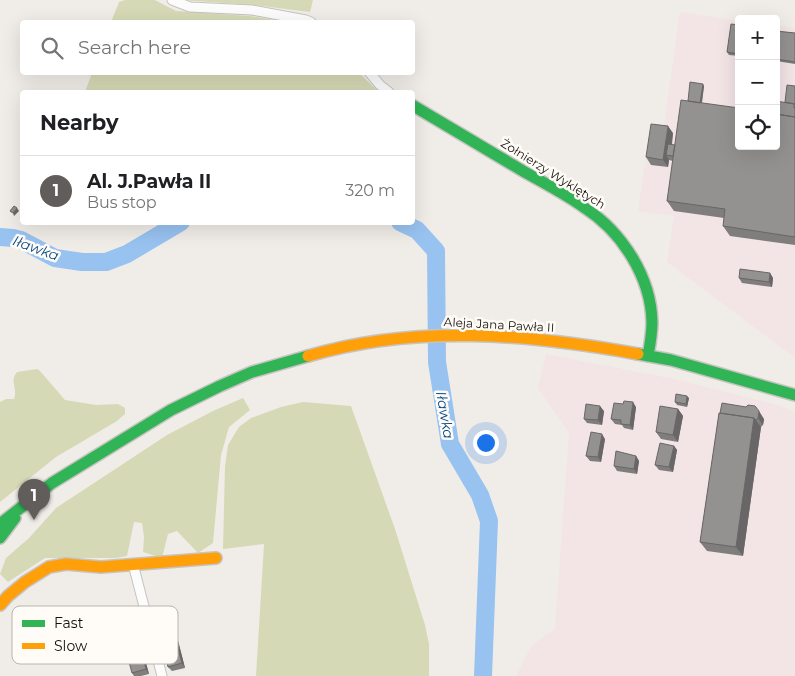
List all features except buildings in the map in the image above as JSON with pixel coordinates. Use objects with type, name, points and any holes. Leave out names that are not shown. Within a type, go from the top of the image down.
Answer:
[{"type":"main road","name":"Żołnierzy Wyklętych","points":[[415,107],[586,208],[615,234],[636,265],[644,285],[652,321],[648,356]]},
{"type":"main road","name":"Aleja Jana Pawła II","points":[[0,524],[52,483],[171,410],[252,372],[285,361],[356,344],[431,335],[484,335],[546,340],[595,346],[671,360],[795,395]]},
{"type":"main road","name":"Aleja Jana Pawła II","points":[[0,538],[27,503]]},
{"type":"main road","points":[[3,599],[49,567],[66,564],[101,566],[216,558]]},
{"type":"street","points":[[172,0],[190,7],[252,10],[306,20]]},
{"type":"street","points":[[372,75],[387,90]]},
{"type":"street","points":[[133,564],[144,606]]},
{"type":"shaded area","points":[[680,12],[735,20],[735,150],[780,150],[780,26],[795,28],[795,358],[667,262],[674,216],[638,211],[651,123],[664,125]]},
{"type":"shaded area","points":[[546,354],[674,379],[778,405],[795,412],[795,676],[516,676],[531,647],[555,629],[569,433],[538,388]]},
{"type":"green space","points":[[125,0],[155,0],[176,11],[249,16],[274,20],[112,20],[119,2]]},
{"type":"green space","points":[[182,0],[313,0],[310,12],[254,5]]},
{"type":"green space","points":[[91,75],[361,75],[377,90],[86,90]]},
{"type":"green space","points":[[37,369],[65,400],[96,405],[118,404],[125,408],[125,414],[117,421],[56,457],[0,502],[0,402],[6,399],[14,399],[14,378],[17,372]]},
{"type":"green space","points":[[243,398],[250,410],[229,427],[221,455],[213,543],[198,553],[177,531],[168,534],[162,558],[143,552],[144,537],[142,523],[134,522],[127,556],[116,558],[45,558],[8,582],[0,574],[6,558],[29,538],[56,508],[167,435]]},
{"type":"green space","points":[[303,402],[351,406],[395,529],[425,625],[429,644],[429,676],[256,676],[264,544],[223,549],[225,466],[228,445],[239,427],[251,418],[281,407]]},
{"type":"waterway","name":"Iławka","points":[[0,237],[21,240],[55,258],[82,262],[106,262],[127,254],[176,225]]},
{"type":"waterway","name":"Iławka","points":[[406,225],[417,230],[436,251],[437,362],[450,444],[480,495],[489,521],[483,676]]},
{"type":"traffic: fast","points":[[415,107],[570,198],[611,230],[632,257],[646,289],[652,322],[648,356]]},
{"type":"traffic: fast","points":[[638,354],[671,360],[795,395]]},
{"type":"traffic: fast","points":[[0,524],[52,483],[171,410],[252,372],[308,356]]},
{"type":"traffic: fast","points":[[0,538],[15,518]]},
{"type":"traffic: slow","points":[[308,356],[348,346],[389,339],[431,336],[514,337],[556,341],[638,354]]},
{"type":"traffic: slow","points":[[0,605],[25,582],[49,567],[66,564],[101,567],[216,558]]},
{"type":"place","name":"Al. J.Pawła II","points":[[34,520]]}]
